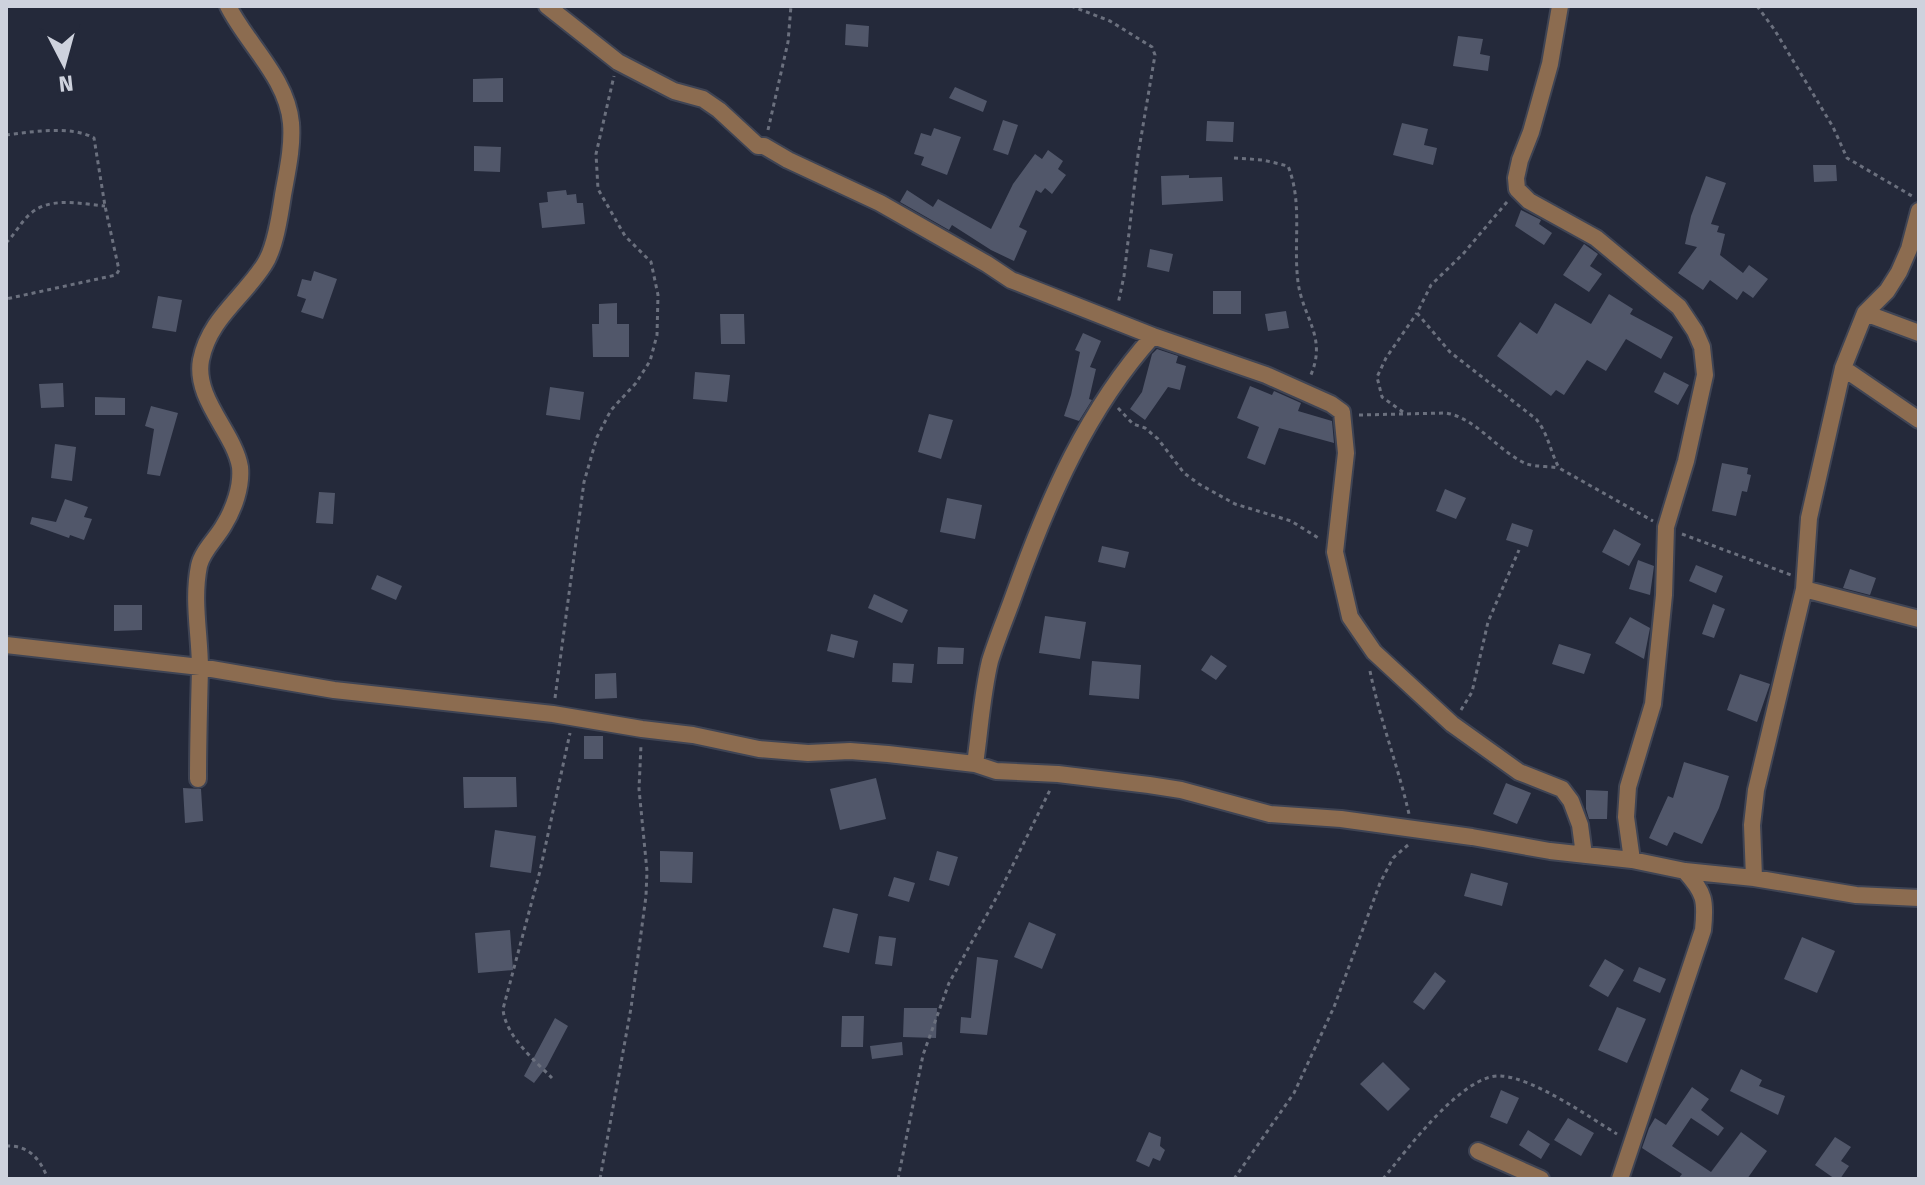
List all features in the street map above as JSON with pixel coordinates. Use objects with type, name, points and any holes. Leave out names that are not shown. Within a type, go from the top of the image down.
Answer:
[{"type":"street","points":[[198,779],[200,667],[195,616],[199,563],[225,524],[238,492],[240,467],[230,441],[208,404],[200,364],[207,339],[221,316],[266,263],[280,217],[291,121],[283,96],[228,6]]},
{"type":"street","points":[[547,6],[618,62],[674,91],[703,99],[744,130],[758,146],[764,146],[931,231],[1011,280],[1053,299],[1266,375],[1331,404],[1343,416],[1346,453],[1335,552],[1350,617],[1374,652],[1452,724],[1519,772],[1562,789],[1571,801],[1580,825],[1584,855]]},
{"type":"street","points":[[1560,6],[1550,64],[1520,160],[1517,189],[1529,201],[1596,238],[1679,307],[1702,347],[1705,375],[1686,461],[1666,527],[1664,595],[1654,693],[1628,787],[1626,817],[1632,860]]},
{"type":"street","points":[[1754,878],[1752,825],[1756,790],[1804,585],[1809,518],[1843,368],[1865,313],[1887,291],[1914,248],[1919,211]]},
{"type":"street","points":[[1865,313],[1919,333]]},
{"type":"street","points":[[975,764],[990,662],[1058,480],[1125,368],[1153,336]]},
{"type":"street","points":[[1843,368],[1919,420]]},
{"type":"street","points":[[1804,585],[1919,619]]},
{"type":"street","points":[[6,645],[200,667],[334,690],[553,714],[693,735],[759,749],[808,753],[850,751],[975,764],[996,771],[1058,774],[1181,790],[1270,814],[1341,819],[1856,895],[1919,898]]},
{"type":"street","points":[[1620,1179],[1703,930],[1706,904],[1699,886],[1685,871]]},
{"type":"street","points":[[1478,1151],[1541,1179]]},
{"type":"path","points":[[764,146],[788,42],[791,6]]},
{"type":"path","points":[[1071,6],[1110,21],[1152,47],[1155,55],[1138,155],[1124,276],[1114,319]]},
{"type":"path","points":[[1757,6],[1818,103],[1847,158],[1919,200]]},
{"type":"path","points":[[553,714],[588,467],[597,437],[611,410],[636,383],[650,361],[657,335],[658,295],[651,262],[625,236],[598,189],[596,154],[618,62]]},
{"type":"path","points":[[6,135],[63,132],[86,133],[94,138],[119,270],[116,275],[6,299]]},
{"type":"path","points":[[1234,158],[1288,166],[1295,184],[1299,285],[1314,326],[1317,348],[1313,371],[1304,392]]},
{"type":"path","points":[[1407,414],[1382,397],[1377,377],[1386,358],[1417,313],[1431,285],[1463,254],[1517,189]]},
{"type":"path","points":[[6,243],[29,215],[40,207],[51,203],[105,206]]},
{"type":"path","points":[[1417,313],[1450,352],[1536,419],[1545,430],[1550,452],[1559,468]]},
{"type":"path","points":[[1107,396],[1133,424],[1145,428],[1158,439],[1184,473],[1199,484],[1235,504],[1291,521],[1312,532],[1335,552]]},
{"type":"path","points":[[1343,416],[1458,415],[1528,464],[1559,468],[1666,527],[1804,585]]},
{"type":"path","points":[[1452,724],[1472,692],[1488,622],[1519,550]]},
{"type":"path","points":[[1234,1179],[1294,1093],[1334,1007],[1380,883],[1393,858],[1420,831],[1381,724],[1369,665]]},
{"type":"path","points":[[552,1078],[504,1021],[503,1009],[540,871],[574,718]]},
{"type":"path","points":[[600,1179],[631,1008],[646,896],[647,871],[639,789],[642,729]]},
{"type":"path","points":[[898,1179],[923,1055],[949,983],[1000,891],[1058,774]]},
{"type":"path","points":[[1383,1179],[1425,1127],[1454,1099],[1486,1077],[1501,1076],[1534,1085],[1632,1143]]},
{"type":"path","points":[[6,1146],[30,1150],[41,1162],[48,1179]]},
{"type":"building","points":[[846,24],[869,26],[868,47],[845,45]]},
{"type":"building","points":[[1458,36],[1483,39],[1480,54],[1490,56],[1488,71],[1453,66]]},
{"type":"building","points":[[503,78],[503,102],[473,102],[473,79]]},
{"type":"building","points":[[955,87],[987,101],[983,112],[949,98]]},
{"type":"building","points":[[1003,120],[1018,125],[1008,155],[993,150]]},
{"type":"building","points":[[1207,121],[1234,122],[1233,142],[1206,141]]},
{"type":"building","points":[[1402,123],[1428,129],[1424,145],[1437,148],[1433,165],[1393,155]]},
{"type":"building","points":[[934,128],[961,137],[947,175],[921,165],[924,157],[914,154],[921,133],[931,136]]},
{"type":"building","points":[[474,146],[501,147],[500,172],[474,171]]},
{"type":"building","points":[[1048,150],[1063,161],[1058,169],[1066,175],[1052,194],[1045,188],[1041,193],[1036,190],[1019,227],[1027,231],[1014,261],[952,225],[949,230],[900,202],[907,190],[933,207],[938,199],[991,229],[1013,184],[1035,154],[1042,159]]},
{"type":"building","points":[[1813,165],[1836,165],[1837,181],[1814,182]]},
{"type":"building","points":[[1189,175],[1189,178],[1222,177],[1223,201],[1162,205],[1161,176]]},
{"type":"building","points":[[1706,176],[1726,183],[1711,224],[1719,226],[1717,232],[1725,234],[1720,255],[1743,273],[1749,265],[1768,279],[1753,298],[1743,291],[1737,300],[1710,280],[1703,290],[1678,273],[1697,247],[1685,244],[1691,216]]},
{"type":"building","points":[[566,190],[567,195],[576,194],[577,203],[583,203],[585,224],[542,228],[539,203],[548,202],[547,192]]},
{"type":"building","points":[[1521,210],[1541,220],[1539,224],[1552,233],[1544,245],[1515,226]]},
{"type":"building","points":[[1584,244],[1598,254],[1590,266],[1602,274],[1589,292],[1563,275]]},
{"type":"building","points":[[1150,249],[1173,254],[1169,272],[1147,267]]},
{"type":"building","points":[[314,271],[337,279],[323,319],[301,312],[306,299],[297,296],[302,279],[311,281]]},
{"type":"building","points":[[1213,291],[1241,291],[1241,314],[1213,314]]},
{"type":"building","points":[[1609,294],[1633,309],[1630,314],[1673,337],[1661,359],[1626,339],[1606,371],[1587,360],[1564,395],[1556,390],[1551,396],[1497,356],[1520,322],[1537,334],[1555,303],[1591,324]]},
{"type":"building","points":[[158,296],[182,300],[176,332],[152,328]]},
{"type":"building","points":[[617,303],[617,324],[629,324],[629,357],[593,357],[592,324],[599,324],[599,304]]},
{"type":"building","points":[[1286,311],[1289,328],[1268,331],[1265,314]]},
{"type":"building","points":[[720,314],[744,314],[745,344],[721,344]]},
{"type":"building","points":[[1083,333],[1101,341],[1090,367],[1096,369],[1089,399],[1092,400],[1079,421],[1064,416],[1080,352],[1075,350]]},
{"type":"building","points":[[1157,349],[1178,356],[1176,363],[1186,366],[1180,390],[1168,387],[1145,420],[1130,409],[1142,392],[1152,354]]},
{"type":"building","points":[[695,372],[730,375],[727,402],[693,399]]},
{"type":"building","points":[[1664,372],[1689,385],[1678,405],[1654,392]]},
{"type":"building","points":[[63,383],[64,407],[41,408],[39,384]]},
{"type":"building","points":[[1250,386],[1272,395],[1274,391],[1301,403],[1298,411],[1332,421],[1334,443],[1279,428],[1265,465],[1247,458],[1259,427],[1237,418]]},
{"type":"building","points":[[550,387],[584,392],[580,420],[546,415]]},
{"type":"building","points":[[95,397],[125,398],[125,415],[95,415]]},
{"type":"building","points":[[151,406],[178,413],[160,476],[147,474],[154,429],[145,426]]},
{"type":"building","points":[[929,414],[953,420],[941,459],[918,452]]},
{"type":"building","points":[[55,444],[76,447],[72,481],[51,478]]},
{"type":"building","points":[[1722,463],[1748,468],[1747,474],[1751,475],[1747,492],[1742,491],[1736,516],[1712,511]]},
{"type":"building","points":[[1445,489],[1466,498],[1456,519],[1436,511]]},
{"type":"building","points":[[319,492],[335,493],[333,524],[316,523]]},
{"type":"building","points":[[947,498],[982,505],[975,539],[940,532]]},
{"type":"building","points":[[65,499],[88,507],[84,517],[92,519],[84,540],[30,524],[32,517],[56,522]]},
{"type":"building","points":[[1512,523],[1533,530],[1528,547],[1506,540]]},
{"type":"building","points":[[1614,529],[1641,544],[1629,566],[1602,552]]},
{"type":"building","points":[[1102,546],[1129,552],[1125,568],[1098,562]]},
{"type":"building","points":[[1638,560],[1654,566],[1650,595],[1629,589]]},
{"type":"building","points":[[1696,565],[1723,576],[1716,593],[1689,581]]},
{"type":"building","points":[[1850,569],[1876,578],[1870,595],[1843,588]]},
{"type":"building","points":[[377,575],[402,586],[396,600],[371,589]]},
{"type":"building","points":[[874,594],[908,610],[902,623],[868,608]]},
{"type":"building","points":[[1713,604],[1725,609],[1714,638],[1702,634]]},
{"type":"building","points":[[114,605],[142,605],[142,630],[114,631]]},
{"type":"building","points":[[1045,616],[1086,622],[1080,659],[1039,653]]},
{"type":"building","points":[[1630,617],[1650,628],[1644,659],[1615,643]]},
{"type":"building","points":[[831,634],[858,641],[854,658],[827,651]]},
{"type":"building","points":[[1559,644],[1591,654],[1584,674],[1552,664]]},
{"type":"building","points":[[938,647],[964,648],[963,664],[937,664]]},
{"type":"building","points":[[1211,655],[1227,666],[1216,680],[1201,670]]},
{"type":"building","points":[[1092,661],[1141,665],[1139,699],[1089,695]]},
{"type":"building","points":[[893,663],[914,664],[912,683],[892,682]]},
{"type":"building","points":[[616,673],[617,698],[595,699],[595,674]]},
{"type":"building","points":[[1740,674],[1770,684],[1757,722],[1727,710]]},
{"type":"building","points":[[584,736],[603,736],[603,759],[584,759]]},
{"type":"building","points":[[1684,762],[1729,776],[1719,808],[1702,844],[1674,832],[1667,846],[1649,838],[1668,796],[1673,798]]},
{"type":"building","points":[[463,777],[516,777],[517,807],[464,808]]},
{"type":"building","points":[[876,778],[886,819],[840,830],[830,789]]},
{"type":"building","points":[[1506,783],[1531,793],[1517,824],[1493,814]]},
{"type":"building","points":[[183,788],[201,789],[203,821],[185,823]]},
{"type":"building","points":[[1586,790],[1608,791],[1607,819],[1589,819]]},
{"type":"building","points":[[495,830],[536,836],[531,873],[490,867]]},
{"type":"building","points":[[660,851],[693,852],[692,883],[660,882]]},
{"type":"building","points":[[937,851],[958,857],[949,886],[929,880]]},
{"type":"building","points":[[1471,873],[1508,883],[1502,906],[1464,896]]},
{"type":"building","points":[[894,877],[915,883],[909,902],[888,896]]},
{"type":"building","points":[[833,908],[858,914],[849,953],[823,947]]},
{"type":"building","points":[[1029,922],[1056,934],[1042,969],[1014,957]]},
{"type":"building","points":[[510,930],[513,970],[478,973],[475,933]]},
{"type":"building","points":[[879,936],[896,938],[892,966],[875,964]]},
{"type":"building","points":[[1802,937],[1835,951],[1817,993],[1784,979]]},
{"type":"building","points":[[977,957],[998,960],[987,1035],[960,1033],[961,1017],[971,1018]]},
{"type":"building","points":[[1605,959],[1624,970],[1608,997],[1589,986]]},
{"type":"building","points":[[1639,967],[1666,979],[1660,993],[1633,981]]},
{"type":"building","points":[[1435,972],[1446,981],[1424,1010],[1413,1002]]},
{"type":"building","points":[[1617,1007],[1646,1019],[1627,1063],[1598,1050]]},
{"type":"building","points":[[904,1008],[937,1008],[936,1038],[903,1037]]},
{"type":"building","points":[[842,1016],[864,1016],[863,1047],[841,1047]]},
{"type":"building","points":[[555,1018],[568,1026],[547,1066],[534,1083],[524,1076]]},
{"type":"building","points":[[902,1042],[903,1055],[872,1059],[870,1046]]},
{"type":"building","points":[[1383,1062],[1410,1089],[1388,1111],[1360,1084]]},
{"type":"building","points":[[1741,1069],[1762,1080],[1759,1086],[1785,1096],[1778,1115],[1730,1091]]},
{"type":"building","points":[[1692,1087],[1709,1099],[1701,1110],[1724,1128],[1718,1136],[1691,1118],[1672,1146],[1711,1172],[1741,1132],[1767,1151],[1747,1179],[1678,1179],[1682,1174],[1642,1148],[1655,1118],[1666,1125]]},
{"type":"building","points":[[1501,1090],[1519,1098],[1507,1124],[1490,1117]]},
{"type":"building","points":[[1568,1118],[1594,1133],[1581,1156],[1554,1140]]},
{"type":"building","points":[[1528,1130],[1550,1144],[1541,1159],[1519,1145]]},
{"type":"building","points":[[1149,1132],[1161,1137],[1160,1146],[1165,1150],[1160,1161],[1153,1158],[1149,1167],[1136,1161]]},
{"type":"building","points":[[1835,1137],[1851,1147],[1841,1161],[1849,1166],[1840,1179],[1835,1179],[1815,1165]]}]
